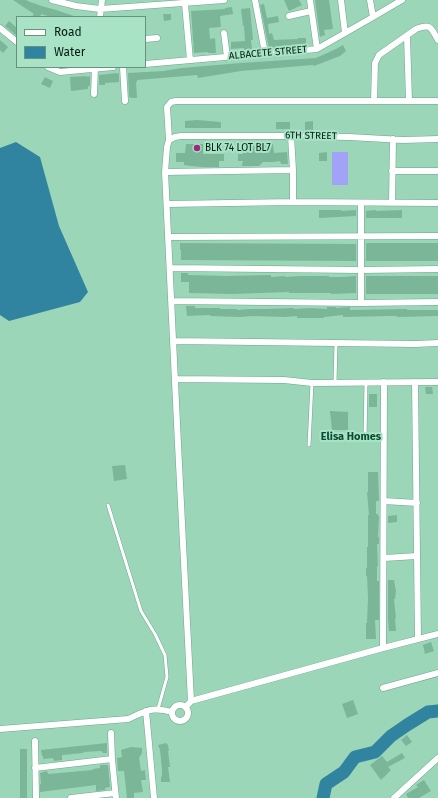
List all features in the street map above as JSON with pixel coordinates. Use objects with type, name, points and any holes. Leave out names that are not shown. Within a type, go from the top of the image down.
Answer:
[{"type":"street","points":[[52,0],[76,6],[100,9],[224,0]]},
{"type":"street","points":[[100,16],[102,0]]},
{"type":"street","points":[[254,0],[265,53]]},
{"type":"street","points":[[310,0],[317,49]]},
{"type":"street","points":[[341,0],[345,33]]},
{"type":"street","points":[[370,0],[373,17]]},
{"type":"street","name":"ALBACETE STREET","points":[[146,64],[317,49],[402,0]]},
{"type":"street","points":[[185,4],[190,60]]},
{"type":"street","points":[[288,16],[311,11]]},
{"type":"street","points":[[374,101],[375,63],[378,55],[423,26],[431,28],[438,40]]},
{"type":"street","points":[[0,28],[16,41]]},
{"type":"street","points":[[224,33],[227,57]]},
{"type":"street","points":[[407,36],[409,101]]},
{"type":"street","points":[[146,39],[157,38]]},
{"type":"street","points":[[50,68],[60,72],[95,68],[94,94]]},
{"type":"street","points":[[124,68],[125,101]]},
{"type":"street","points":[[191,701],[181,526],[167,204],[166,147],[169,140],[167,107],[171,102],[176,101],[438,101]]},
{"type":"street","name":"6TH STREET","points":[[169,140],[174,137],[181,136],[291,136],[438,139]]},
{"type":"street","points":[[291,136],[293,202]]},
{"type":"street","points":[[392,203],[393,139]]},
{"type":"street","points":[[166,172],[293,170]]},
{"type":"street","points":[[392,171],[438,171]]},
{"type":"street","points":[[167,204],[293,202],[438,203]]},
{"type":"street","points":[[361,203],[361,303]]},
{"type":"street","points":[[169,237],[438,236]]},
{"type":"street","points":[[170,268],[361,270],[438,268]]},
{"type":"street","points":[[172,301],[361,303],[438,302]]},
{"type":"street","points":[[174,341],[438,343]]},
{"type":"street","points":[[175,379],[284,380],[312,383],[438,382]]},
{"type":"street","points":[[383,648],[384,382]]},
{"type":"street","points":[[415,382],[418,639]]},
{"type":"street","points":[[384,501],[416,503]]},
{"type":"street","points":[[384,558],[417,556]]},
{"type":"street","points":[[186,707],[191,701],[438,634]]},
{"type":"street","points":[[383,688],[438,673]]},
{"type":"street","points":[[178,704],[186,707],[188,709],[188,714],[186,719],[180,721],[173,717],[172,712],[174,707],[178,704]]},
{"type":"street","points":[[0,729],[128,719],[152,709],[172,712]]},
{"type":"street","points":[[146,711],[154,798]]},
{"type":"street","points":[[71,798],[115,796],[112,759],[112,733]]},
{"type":"street","points":[[35,741],[36,798]]},
{"type":"street","points":[[394,798],[438,758]]},
{"type":"street","points":[[35,768],[112,759]]},
{"type":"lane","points":[[335,382],[336,343]]},
{"type":"lane","points":[[365,440],[366,382]]},
{"type":"lane","points":[[309,445],[312,383]]},
{"type":"lane","points":[[108,505],[141,611],[155,634],[165,655],[167,677],[158,709]]},
{"type":"shaded area","points":[[332,152],[348,152],[348,185],[332,185]]},
{"type":"water","points":[[16,142],[40,157],[59,226],[88,292],[80,302],[9,321],[0,315],[0,148]]},
{"type":"building","points":[[13,0],[26,0],[74,16],[48,16],[41,14],[40,16],[32,16],[34,14]]},
{"type":"building","points":[[284,0],[299,0],[302,5],[289,11]]},
{"type":"building","points":[[315,0],[329,0],[333,29],[324,30],[325,35],[320,37]]},
{"type":"building","points":[[264,4],[267,18],[278,16],[279,22],[268,24],[269,34],[272,33],[274,40],[306,38],[306,45],[269,48],[260,5]]},
{"type":"building","points":[[232,7],[233,14],[220,16],[221,27],[209,28],[210,39],[215,38],[216,53],[194,53],[191,11],[225,9]]},
{"type":"building","points":[[250,8],[253,40],[251,40],[252,49],[231,49],[231,42],[245,41],[241,9]]},
{"type":"building","points":[[163,14],[171,14],[171,20],[164,21]]},
{"type":"building","points":[[9,21],[16,27],[16,35],[5,26]]},
{"type":"building","points":[[0,40],[8,47],[3,53],[0,50]]},
{"type":"building","points":[[343,45],[346,51],[340,56],[314,66],[241,71],[198,78],[197,75],[137,80],[137,98],[129,97],[128,73],[316,58]]},
{"type":"building","points":[[119,73],[119,82],[99,85],[99,75]]},
{"type":"building","points":[[90,76],[90,86],[88,86],[88,89],[71,91],[70,77]]},
{"type":"building","points":[[45,77],[53,81],[50,88],[41,84]]},
{"type":"building","points":[[197,120],[221,122],[221,128],[185,128],[185,121]]},
{"type":"building","points":[[313,121],[313,130],[305,130],[305,122]]},
{"type":"building","points":[[276,122],[290,122],[290,129],[276,129]]},
{"type":"building","points":[[186,144],[203,144],[203,154],[224,154],[224,161],[219,161],[219,167],[191,166],[184,165],[184,162],[176,162],[176,153],[185,153]]},
{"type":"building","points":[[273,144],[274,153],[287,152],[288,164],[281,164],[280,161],[263,162],[259,166],[242,166],[243,161],[238,161],[238,154],[243,154],[243,146]]},
{"type":"building","points":[[327,152],[327,161],[319,161],[319,153]]},
{"type":"building","points":[[319,210],[356,210],[356,216],[319,218]]},
{"type":"building","points":[[402,210],[402,218],[366,218],[366,211]]},
{"type":"building","points":[[180,243],[356,244],[356,261],[181,260]]},
{"type":"building","points":[[367,243],[438,243],[438,261],[366,261]]},
{"type":"building","points":[[181,273],[188,273],[188,275],[225,276],[271,275],[271,277],[356,276],[356,293],[189,293],[189,282],[181,282]]},
{"type":"building","points":[[366,276],[438,276],[438,294],[366,294]]},
{"type":"building","points":[[186,306],[195,306],[195,308],[237,310],[294,308],[327,309],[327,307],[350,307],[350,310],[438,310],[438,316],[343,317],[343,315],[324,318],[297,318],[297,316],[187,316]]},
{"type":"building","points":[[425,387],[432,387],[433,394],[426,394]]},
{"type":"building","points":[[369,394],[377,394],[377,407],[369,407]]},
{"type":"building","points":[[330,411],[348,412],[348,430],[332,430]]},
{"type":"building","points":[[125,465],[127,479],[114,481],[112,466]]},
{"type":"building","points":[[368,472],[378,472],[379,501],[376,501],[376,514],[379,516],[377,581],[379,581],[379,620],[375,620],[376,639],[366,639],[368,598],[366,568],[369,515],[367,492]]},
{"type":"building","points":[[397,515],[397,522],[388,523],[388,516]]},
{"type":"building","points":[[388,580],[394,580],[396,591],[394,599],[396,631],[389,631]]},
{"type":"building","points":[[431,642],[434,651],[425,654],[423,645]]},
{"type":"building","points":[[353,700],[358,714],[347,718],[342,704]]},
{"type":"building","points":[[407,735],[412,742],[406,746],[401,740]]},
{"type":"building","points":[[107,743],[107,753],[103,753],[101,751],[62,755],[62,760],[54,761],[53,758],[43,759],[41,750]]},
{"type":"building","points":[[166,743],[169,751],[170,767],[168,767],[170,782],[161,782],[162,769],[158,745]]},
{"type":"building","points":[[131,747],[142,748],[142,753],[139,758],[141,771],[145,770],[146,780],[141,780],[143,792],[134,793],[134,798],[127,798],[124,771],[118,771],[117,758],[122,757],[121,750]]},
{"type":"building","points":[[20,749],[27,749],[27,798],[20,798]]},
{"type":"building","points":[[402,753],[405,758],[388,767],[391,770],[381,780],[370,765],[382,756],[387,762]]},
{"type":"building","points":[[100,765],[108,765],[110,787],[105,788],[105,790],[96,791],[96,785],[40,792],[40,773],[47,771],[48,774],[93,770],[100,768]]},
{"type":"building","points":[[424,780],[431,791],[419,798],[408,798],[406,794],[418,787],[416,785]]},
{"type":"waterway","points":[[323,798],[326,784],[344,772],[355,757],[375,752],[391,736],[407,725],[428,712],[438,711]]},
{"type":"place","name":"BLK 74 LOT BL7","points":[[197,148]]},
{"type":"district","name":"Elisa Homes","points":[[351,437]]}]
